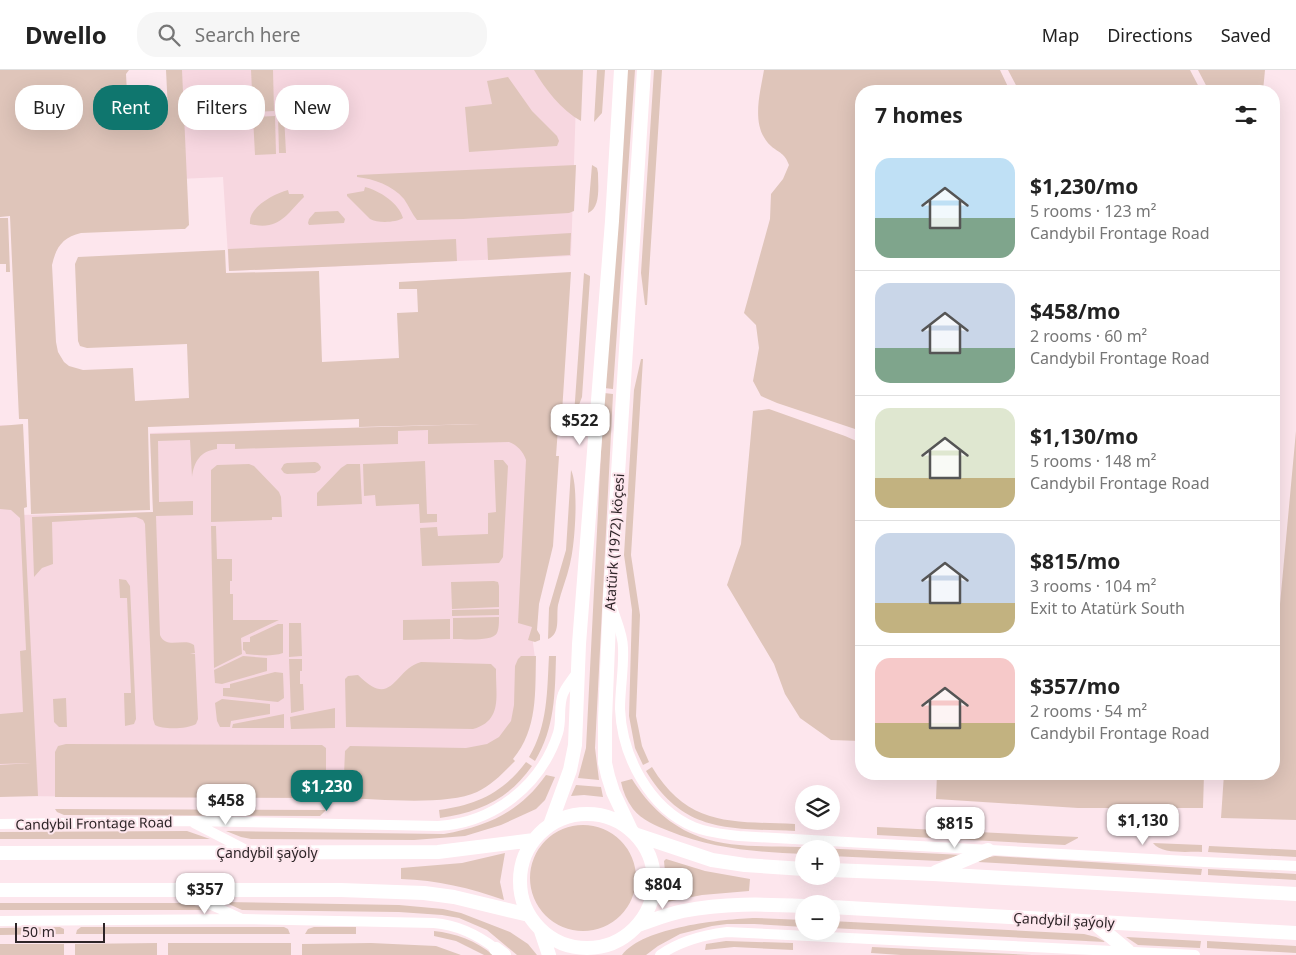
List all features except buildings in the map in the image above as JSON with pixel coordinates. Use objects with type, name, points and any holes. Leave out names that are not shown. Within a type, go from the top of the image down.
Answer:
[{"type":"main road","name":"Atatürk (1972) köçesi","points":[[550,825],[573,760],[612,221],[621,70]]},
{"type":"main road","name":"Atatürk (1972) köçesi","points":[[634,833],[613,792],[605,763],[605,720],[610,598],[644,70]]},
{"type":"main road","points":[[634,833],[648,852],[654,870],[654,890],[649,909],[638,925],[609,950],[574,947],[556,942],[541,931],[528,915],[521,897],[520,877],[524,858],[534,840],[550,825],[566,817],[583,814],[600,815],[617,821],[634,833],[712,860],[755,866],[795,868]]},
{"type":"main road","name":"Çandybil şaýoly","points":[[0,853],[438,852],[534,840]]},
{"type":"main road","points":[[933,874],[988,850]]},
{"type":"main road","points":[[840,870],[1296,894]]},
{"type":"main road","points":[[0,890],[341,890],[424,893],[454,897],[528,915]]},
{"type":"main road","points":[[638,925],[681,911],[718,906],[762,904],[795,906]]},
{"type":"main road","name":"Çandybil şaýoly","points":[[840,908],[1296,933]]},
{"type":"main road","points":[[1092,922],[1128,951]]},
{"type":"main road","points":[[541,931],[549,955]]},
{"type":"street","points":[[610,598],[623,646],[620,709],[622,727],[630,758],[652,794],[662,806],[685,823],[706,831],[739,836],[1296,866]]},
{"type":"street","name":"Candybil Frontage Road","points":[[0,824],[191,821],[438,826],[476,819],[506,803],[523,790],[534,778],[556,739],[559,730],[562,695],[578,671]]},
{"type":"street","points":[[191,821],[251,852]]},
{"type":"street","points":[[178,889],[242,919]]},
{"type":"street","points":[[0,921],[242,919],[445,924],[468,932],[500,952]]},
{"type":"street","points":[[660,955],[696,938],[727,932],[1195,955]]},
{"type":"shaded area","points":[[0,70],[129,70],[126,74],[127,85],[93,85],[93,130],[168,130],[166,70],[182,70],[183,85],[178,85],[178,130],[185,130],[189,225],[185,229],[81,233],[69,237],[61,244],[52,265],[56,342],[58,352],[64,362],[69,366],[83,370],[133,368],[135,401],[189,398],[187,344],[87,348],[80,346],[78,341],[75,264],[78,257],[225,250],[226,273],[319,271],[322,362],[399,358],[397,313],[418,312],[417,289],[399,289],[399,282],[571,272],[561,428],[558,428],[556,456],[559,456],[553,546],[539,604],[537,630],[540,640],[535,642],[528,640],[532,627],[518,623],[526,460],[521,451],[512,443],[428,444],[428,430],[398,431],[398,444],[235,449],[235,444],[217,444],[217,449],[206,452],[199,458],[194,467],[192,477],[190,440],[158,441],[159,502],[193,501],[193,515],[156,516],[160,635],[166,642],[185,642],[194,645],[195,653],[190,654],[195,654],[198,719],[196,724],[182,728],[164,728],[155,725],[153,719],[145,524],[143,520],[136,517],[52,522],[53,564],[42,568],[34,577],[32,517],[153,512],[150,434],[480,424],[359,427],[359,419],[148,427],[150,510],[31,514],[28,419],[19,419],[10,216],[0,217]]},
{"type":"shaded area","points":[[174,70],[577,70],[571,256],[229,271],[223,177],[179,179]]},
{"type":"shaded area","points":[[251,70],[273,70],[274,111],[265,111],[265,85],[252,85]]},
{"type":"shaded area","points":[[534,70],[583,70],[581,121],[554,98]]},
{"type":"shaded area","points":[[597,70],[605,70],[602,113],[594,122]]},
{"type":"shaded area","points":[[626,70],[635,70],[613,389],[604,388]]},
{"type":"shaded area","points":[[654,70],[662,70],[647,305],[645,305],[641,273]]},
{"type":"shaded area","points":[[764,70],[1000,70],[1007,85],[855,85],[855,429],[761,396],[753,381],[759,348],[756,325],[744,313],[770,219],[771,194],[783,179],[789,165],[783,155],[771,146],[760,129],[759,100]]},
{"type":"shaded area","points":[[1008,70],[1190,70],[1198,85],[1016,85]]},
{"type":"shaded area","points":[[1198,70],[1265,70],[1264,85],[1206,85]]},
{"type":"shaded area","points":[[508,77],[532,111],[557,136],[559,141],[557,146],[469,152],[465,107],[492,104],[487,81]]},
{"type":"shaded area","points":[[265,116],[275,116],[276,154],[255,155],[254,130],[265,130]]},
{"type":"shaded area","points":[[278,130],[285,130],[286,153],[279,153]]},
{"type":"shaded area","points":[[576,165],[574,211],[569,213],[463,219],[417,220],[404,199],[394,190],[376,181],[357,177],[357,175]]},
{"type":"shaded area","points":[[592,165],[597,168],[598,173],[598,196],[595,206],[588,213]]},
{"type":"shaded area","points":[[365,187],[377,191],[388,198],[397,207],[403,218],[386,222],[370,219],[347,196],[347,194],[364,191]]},
{"type":"shaded area","points":[[288,190],[289,194],[303,194],[304,197],[287,215],[281,220],[268,225],[250,224],[250,218],[257,207],[269,198]]},
{"type":"shaded area","points":[[338,211],[345,219],[344,223],[309,225],[308,223],[315,212]]},
{"type":"shaded area","points":[[0,218],[8,218],[10,272],[6,272],[6,264],[0,264]]},
{"type":"shaded area","points":[[571,233],[570,255],[488,260],[487,238]]},
{"type":"shaded area","points":[[456,239],[457,261],[229,271],[228,249]]},
{"type":"shaded area","points":[[584,273],[590,276],[590,278],[582,397],[574,415]]},
{"type":"shaded area","points":[[641,359],[643,359],[631,555],[640,615],[636,716],[642,746],[649,762],[643,765],[635,748],[629,716],[632,610],[624,555],[634,390]]},
{"type":"shaded area","points":[[604,393],[613,394],[595,748],[599,780],[578,778],[586,748]]},
{"type":"shaded area","points":[[769,409],[855,440],[855,741],[831,740],[800,718],[785,694],[774,664],[727,585],[741,544],[753,411]]},
{"type":"shaded area","points":[[544,423],[534,607],[533,643],[535,658],[527,735],[344,798],[0,796],[0,425],[15,425],[20,515],[153,512],[150,433]]},
{"type":"shaded area","points":[[23,424],[27,507],[24,508],[38,796],[0,797],[0,765],[31,763],[0,764],[0,714],[23,712],[20,651],[26,650],[20,518],[11,510],[0,509],[0,426]]},
{"type":"shaded area","points":[[1296,431],[1296,820],[1221,818],[1224,780],[1280,780],[1280,604]]},
{"type":"shaded area","points":[[494,460],[503,460],[508,466],[503,557],[499,563],[422,566],[420,528],[437,527],[438,536],[488,534],[488,513],[496,512]]},
{"type":"shaded area","points":[[425,461],[427,514],[437,514],[437,522],[420,523],[419,504],[376,506],[375,495],[364,496],[363,464]]},
{"type":"shaded area","points":[[315,462],[321,467],[315,473],[287,474],[281,469],[287,463]]},
{"type":"shaded area","points":[[249,464],[254,466],[279,492],[282,517],[272,517],[272,520],[211,522],[211,470],[217,465]]},
{"type":"shaded area","points":[[347,464],[360,464],[362,504],[317,506],[317,493]]},
{"type":"shaded area","points":[[571,470],[576,502],[572,555],[558,605],[555,633],[548,639],[549,608],[566,550]]},
{"type":"shaded area","points":[[211,526],[216,526],[217,559],[232,559],[230,594],[233,594],[233,620],[279,620],[241,638],[242,654],[214,668]]},
{"type":"shaded area","points":[[119,579],[126,580],[130,586],[136,719],[134,724],[125,726],[124,693],[131,693],[127,598],[120,598]]},
{"type":"shaded area","points":[[451,582],[498,582],[499,586],[499,607],[452,609]]},
{"type":"shaded area","points":[[499,609],[499,615],[452,616],[452,610]]},
{"type":"shaded area","points":[[499,617],[497,633],[490,638],[453,639],[453,618]]},
{"type":"shaded area","points":[[450,619],[450,639],[403,640],[403,620]]},
{"type":"shaded area","points":[[289,623],[301,623],[302,656],[289,657]]},
{"type":"shaded area","points":[[278,624],[283,624],[283,653],[269,655],[246,654],[243,650],[243,642],[250,642],[250,637]]},
{"type":"shaded area","points":[[243,656],[267,658],[267,671],[222,684],[215,683],[214,670]]},
{"type":"shaded area","points":[[521,656],[536,656],[534,710],[527,735],[513,759],[515,761],[492,782],[477,792],[448,799],[412,801],[343,798],[345,751],[350,746],[466,748],[487,744],[499,737],[511,721],[514,705],[515,666]]},
{"type":"shaded area","points":[[549,656],[556,656],[553,710],[547,736],[535,761],[529,757],[540,733],[543,720],[547,695]]},
{"type":"shaded area","points":[[289,659],[302,659],[300,684],[303,684],[304,710],[291,713]]},
{"type":"shaded area","points":[[421,662],[491,664],[496,669],[496,699],[493,714],[489,720],[473,729],[346,727],[345,679],[348,676],[358,675],[370,685],[379,689],[386,688],[392,685],[412,666]]},
{"type":"shaded area","points":[[275,672],[283,673],[284,698],[278,702],[223,696],[223,688],[230,688],[230,684]]},
{"type":"shaded area","points":[[66,698],[67,727],[59,727],[54,722],[53,699]]},
{"type":"shaded area","points":[[222,699],[270,704],[270,714],[231,721],[230,727],[220,727],[217,721],[215,703]]},
{"type":"shaded area","points":[[335,708],[335,728],[291,729],[290,717]]},
{"type":"shaded area","points":[[284,714],[284,728],[232,728],[233,724]]},
{"type":"shaded area","points":[[66,744],[322,745],[326,748],[326,798],[55,797],[55,752],[58,746]]},
{"type":"shaded area","points":[[526,762],[532,766],[523,778],[503,796],[480,808],[440,818],[439,810],[465,805],[488,796],[508,782]]},
{"type":"shaded area","points":[[652,767],[666,787],[681,801],[697,811],[732,821],[795,824],[795,831],[750,829],[710,824],[676,807],[661,792],[646,771]]},
{"type":"shaded area","points":[[546,775],[555,777],[545,800],[536,809],[501,825],[465,836],[414,840],[251,839],[226,831],[444,834],[475,827],[502,815],[525,799]]},
{"type":"shaded area","points":[[632,779],[661,814],[679,827],[700,837],[712,841],[749,846],[795,847],[795,853],[752,851],[719,846],[659,827],[633,809],[627,800],[621,782]]},
{"type":"shaded area","points":[[937,780],[1204,780],[1203,808],[1078,808],[936,799]]},
{"type":"shaded area","points":[[576,785],[601,787],[603,797],[571,796]]},
{"type":"shaded area","points":[[55,809],[326,810],[320,816],[64,815]]},
{"type":"shaded area","points":[[583,825],[603,829],[620,841],[632,858],[636,878],[632,898],[620,915],[603,927],[583,931],[563,927],[546,915],[534,898],[530,878],[534,858],[546,841],[563,829]]},
{"type":"shaded area","points":[[877,827],[1078,838],[1065,845],[877,835]]},
{"type":"shaded area","points":[[187,831],[210,839],[0,839],[0,832]]},
{"type":"shaded area","points":[[1153,843],[1202,845],[1202,852],[1169,851],[1157,847]]},
{"type":"shaded area","points":[[1209,846],[1296,850],[1296,857],[1208,852]]},
{"type":"shaded area","points":[[840,849],[963,855],[939,861],[840,856]]},
{"type":"shaded area","points":[[505,853],[500,882],[504,900],[453,885],[401,879],[401,868],[462,863]]},
{"type":"shaded area","points":[[995,856],[1202,869],[1201,875],[978,862],[984,858]]},
{"type":"shaded area","points":[[666,859],[705,871],[750,879],[749,891],[702,895],[662,903],[666,882],[664,861]]},
{"type":"shaded area","points":[[1208,869],[1296,874],[1296,880],[1208,875]]},
{"type":"shaded area","points":[[224,902],[399,905],[443,909],[461,913],[510,932],[528,944],[537,955],[517,955],[487,930],[459,918],[442,915],[399,912],[242,910]]},
{"type":"shaded area","points":[[0,903],[189,903],[208,910],[0,910]]},
{"type":"shaded area","points":[[756,918],[795,920],[795,926],[754,924],[712,926],[680,934],[646,955],[622,955],[632,945],[665,931],[724,920]]},
{"type":"shaded area","points":[[840,921],[1084,934],[1106,942],[840,928]]},
{"type":"shaded area","points":[[60,927],[64,929],[64,934],[0,935],[0,928]]},
{"type":"shaded area","points":[[81,927],[284,927],[288,929],[290,934],[76,934],[77,930]]},
{"type":"shaded area","points":[[314,927],[356,927],[356,934],[305,934],[308,929]]},
{"type":"shaded area","points":[[434,931],[465,938],[493,955],[484,955],[456,941],[434,936]]},
{"type":"shaded area","points":[[1126,937],[1201,941],[1200,948],[1138,945]]},
{"type":"shaded area","points":[[726,941],[793,943],[793,950],[734,947],[705,950],[706,944]]},
{"type":"shaded area","points":[[1207,941],[1296,946],[1296,953],[1207,948]]},
{"type":"shaded area","points":[[157,943],[157,955],[75,955],[75,944]]},
{"type":"shaded area","points":[[168,943],[291,943],[291,955],[168,955]]},
{"type":"shaded area","points":[[371,943],[436,946],[461,955],[302,955],[302,944]]},
{"type":"shaded area","points":[[0,944],[64,944],[64,955],[0,955]]},
{"type":"shaded area","points":[[872,947],[1032,955],[901,955],[871,953]]}]
